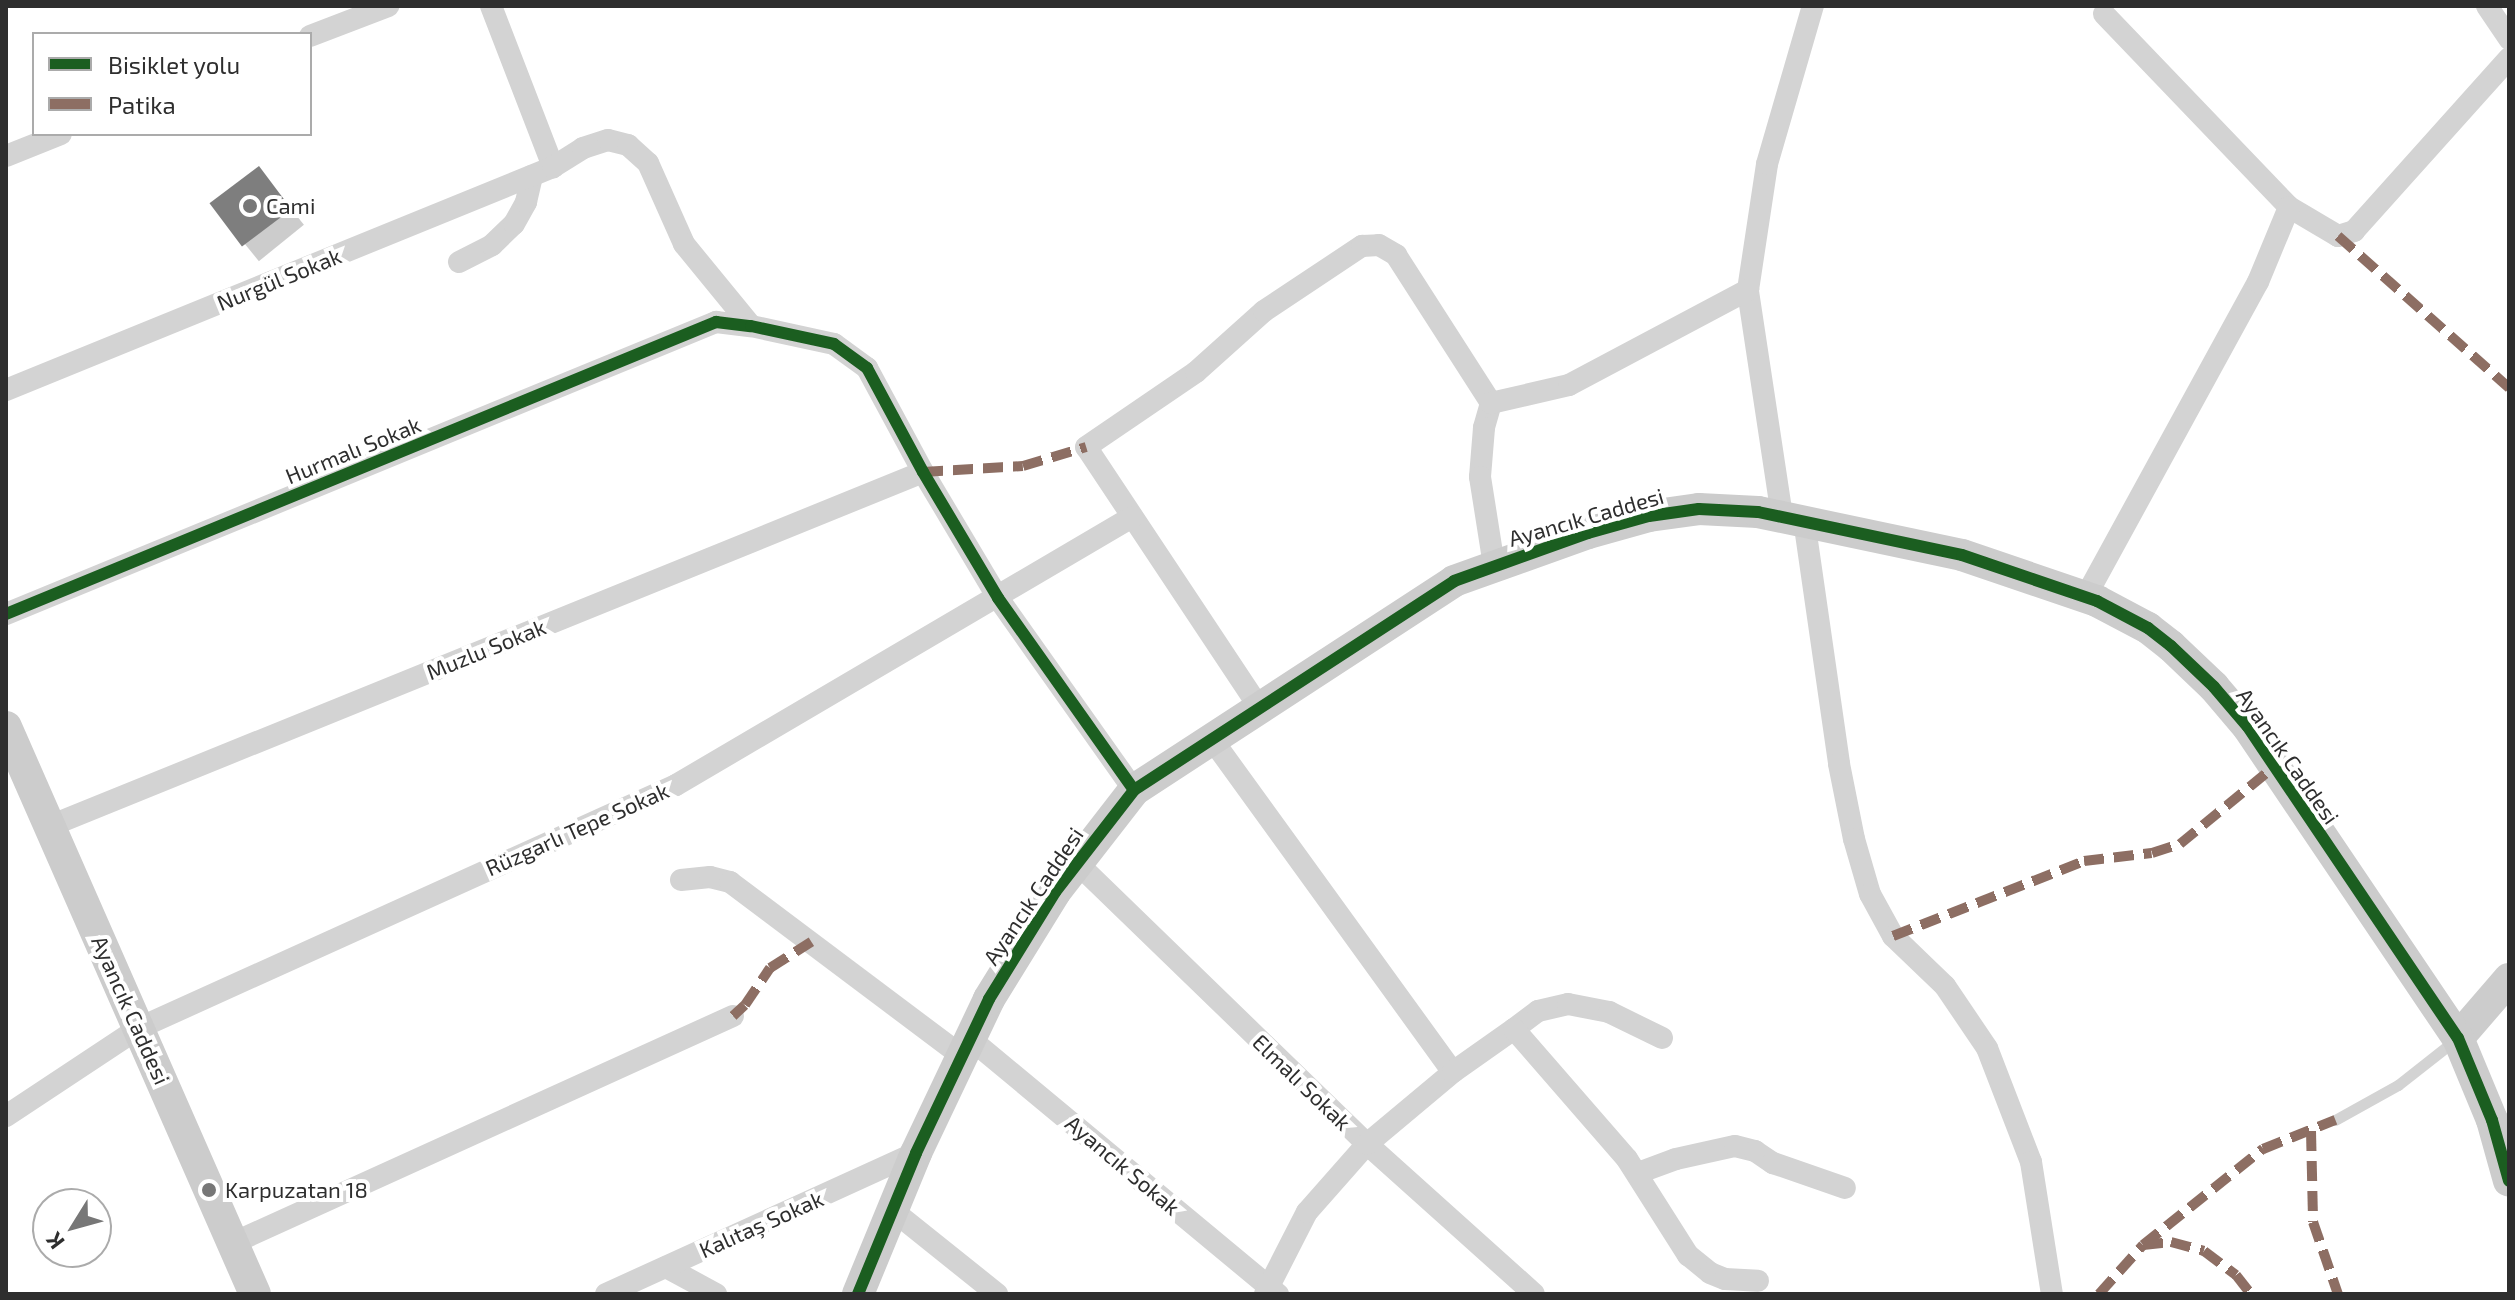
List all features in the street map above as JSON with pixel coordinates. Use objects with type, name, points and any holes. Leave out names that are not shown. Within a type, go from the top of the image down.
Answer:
[{"type":"street","points":[[312,35],[388,6]]},
{"type":"street","points":[[459,262],[492,245],[514,224],[542,172],[491,6]]},
{"type":"street","points":[[1813,6],[1767,164],[1748,290],[1854,839],[1870,894],[1893,936],[1952,994],[1987,1048],[2031,1162],[2052,1294]]},
{"type":"street","points":[[2487,6],[2509,39]]},
{"type":"street","points":[[2104,14],[2289,207],[2333,235],[2354,231],[2509,58]]},
{"type":"street","points":[[6,156],[56,136]]},
{"type":"street","name":"Nurgül Sokak","points":[[6,390],[542,172],[583,148],[608,140],[633,148],[657,178],[684,244],[751,326]]},
{"type":"street","points":[[2086,596],[2258,282],[2289,207]]},
{"type":"street","points":[[1259,707],[1086,447],[1196,372],[1264,311],[1362,246],[1379,245],[1396,255],[1491,403],[1480,477],[1494,565]]},
{"type":"street","points":[[1491,403],[1569,385],[1748,290]]},
{"type":"street","name":"Hurmalı Sokak","points":[[6,614],[716,322],[751,326]]},
{"type":"street","points":[[751,326],[834,344],[858,359],[875,378],[923,472],[998,598],[1134,790]]},
{"type":"street","name":"Muzlu Sokak","points":[[50,826],[923,472]]},
{"type":"street","name":"Ayancık Caddesi","points":[[858,1294],[891,1209],[964,1046],[1020,945],[1077,863],[1134,790],[1454,581],[1588,533],[1670,512],[1729,509],[1793,518],[1962,555],[2086,596],[2148,628],[2193,665],[2222,697],[2308,813],[2334,859],[2458,1038],[2492,1120],[2509,1181]]},
{"type":"street","name":"Rüzgarlı Tepe Sokak","points":[[6,1116],[139,1028],[676,785],[1132,517]]},
{"type":"street","name":"Ayancık Caddesi","points":[[6,727],[255,1294]]},
{"type":"street","points":[[1211,738],[1453,1072]]},
{"type":"street","name":"Elmalı Sokak","points":[[1077,863],[1367,1144],[1534,1294]]},
{"type":"street","name":"Ayancık Sokak","points":[[681,880],[710,877],[730,882],[964,1046],[1271,1291]]},
{"type":"street","points":[[2458,1038],[2509,979]]},
{"type":"street","points":[[1271,1291],[1307,1212],[1367,1144],[1453,1072],[1538,1011],[1578,1005],[1627,1019],[1662,1038]]},
{"type":"street","points":[[233,1243],[733,1016]]},
{"type":"street","points":[[1514,1029],[1638,1173],[1680,1244],[1698,1265],[1725,1279],[1758,1281]]},
{"type":"street","points":[[1638,1173],[1689,1156],[1735,1146],[1755,1151],[1773,1163],[1845,1188]]},
{"type":"street","name":"Kalıtaş Sokak","points":[[606,1294],[916,1153]]},
{"type":"street","points":[[891,1209],[997,1294]]},
{"type":"street","points":[[666,1267],[699,1282],[716,1294]]},
{"type":"lane","points":[[2335,1120],[2398,1085],[2458,1038]]},
{"type":"building","name":"Cami","points":[[259,166],[291,209],[242,246],[209,203]]},
{"type":"marked path","points":[[2338,236],[2509,388]]},
{"type":"marked path","points":[[923,472],[1023,466],[1086,447]]},
{"type":"marked path","points":[[1893,936],[2084,861],[2152,853],[2180,844],[2275,766]]},
{"type":"marked path","points":[[733,1016],[745,1005],[770,968],[811,942]]},
{"type":"marked path","points":[[2099,1294],[2143,1245],[2263,1149],[2335,1120]]},
{"type":"marked path","points":[[2311,1131],[2313,1222],[2338,1294]]},
{"type":"marked path","points":[[2143,1245],[2171,1242],[2204,1251],[2236,1275],[2251,1294]]},
{"type":"cycle path","points":[[6,614],[716,322],[751,326],[834,344],[867,368],[923,472],[998,598],[1134,790]]},
{"type":"cycle path","points":[[858,1294],[916,1153],[989,999],[1055,892],[1134,790],[1454,581],[1588,533],[1649,516],[1699,509],[1758,512],[1962,555],[2097,601],[2148,628],[2171,646],[2214,687],[2248,727],[2458,1038],[2492,1120],[2509,1181]]},
{"type":"place","name":"Cami","points":[[250,206]]},
{"type":"place","name":"Karpuzatan 18","points":[[209,1190]]}]
